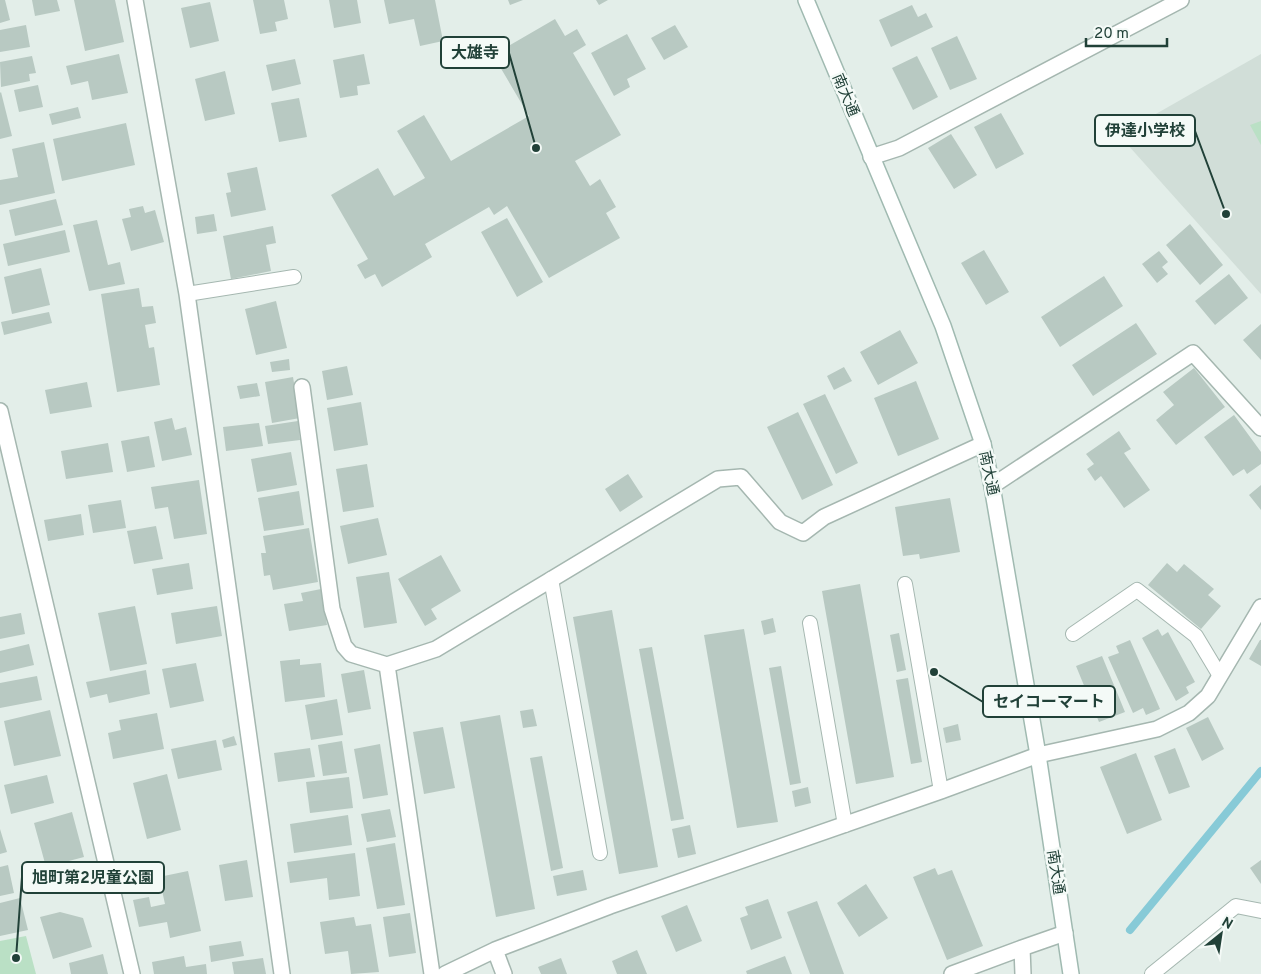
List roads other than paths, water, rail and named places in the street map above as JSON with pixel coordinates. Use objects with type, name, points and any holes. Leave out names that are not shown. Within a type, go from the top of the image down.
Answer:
[{"type":"street","points":[[136,0],[187,294],[282,974]]},
{"type":"street","name":"南大通","points":[[806,0],[943,326],[983,444],[992,486],[1038,755],[1071,974]]},
{"type":"street","points":[[872,157],[899,148],[1181,0]]},
{"type":"street","points":[[992,486],[1193,353],[1261,428]]},
{"type":"street","points":[[302,387],[332,609],[344,646],[351,654],[387,665],[436,650],[718,479],[741,477],[780,522],[803,533],[824,517],[983,444]]},
{"type":"street","points":[[0,411],[132,974]]},
{"type":"street","points":[[445,974],[495,950],[610,906],[845,825],[1038,755],[1157,729],[1189,712],[1208,696],[1261,607]]},
{"type":"street","points":[[387,665],[432,974]]},
{"type":"street","points":[[952,974],[1065,933]]},
{"type":"street","points":[[1022,948],[1022,974]]},
{"type":"street","points":[[495,950],[504,974]]},
{"type":"lane","points":[[187,294],[294,277]]},
{"type":"lane","points":[[551,580],[600,853]]},
{"type":"lane","points":[[905,584],[941,791]]},
{"type":"lane","points":[[1074,634],[1137,590],[1196,636],[1220,676]]},
{"type":"lane","points":[[810,623],[845,825]]},
{"type":"lane","points":[[1152,974],[1236,906],[1261,911]]},
{"type":"waterway","points":[[1130,930],[1261,771]]},
{"type":"place","name":"大雄寺","points":[[536,148]]},
{"type":"place","name":"伊達小学校","points":[[1226,214]]},
{"type":"place","name":"セイコーマート","points":[[934,672]]},
{"type":"place","name":"旭町第2児童公園","points":[[16,958]]}]
